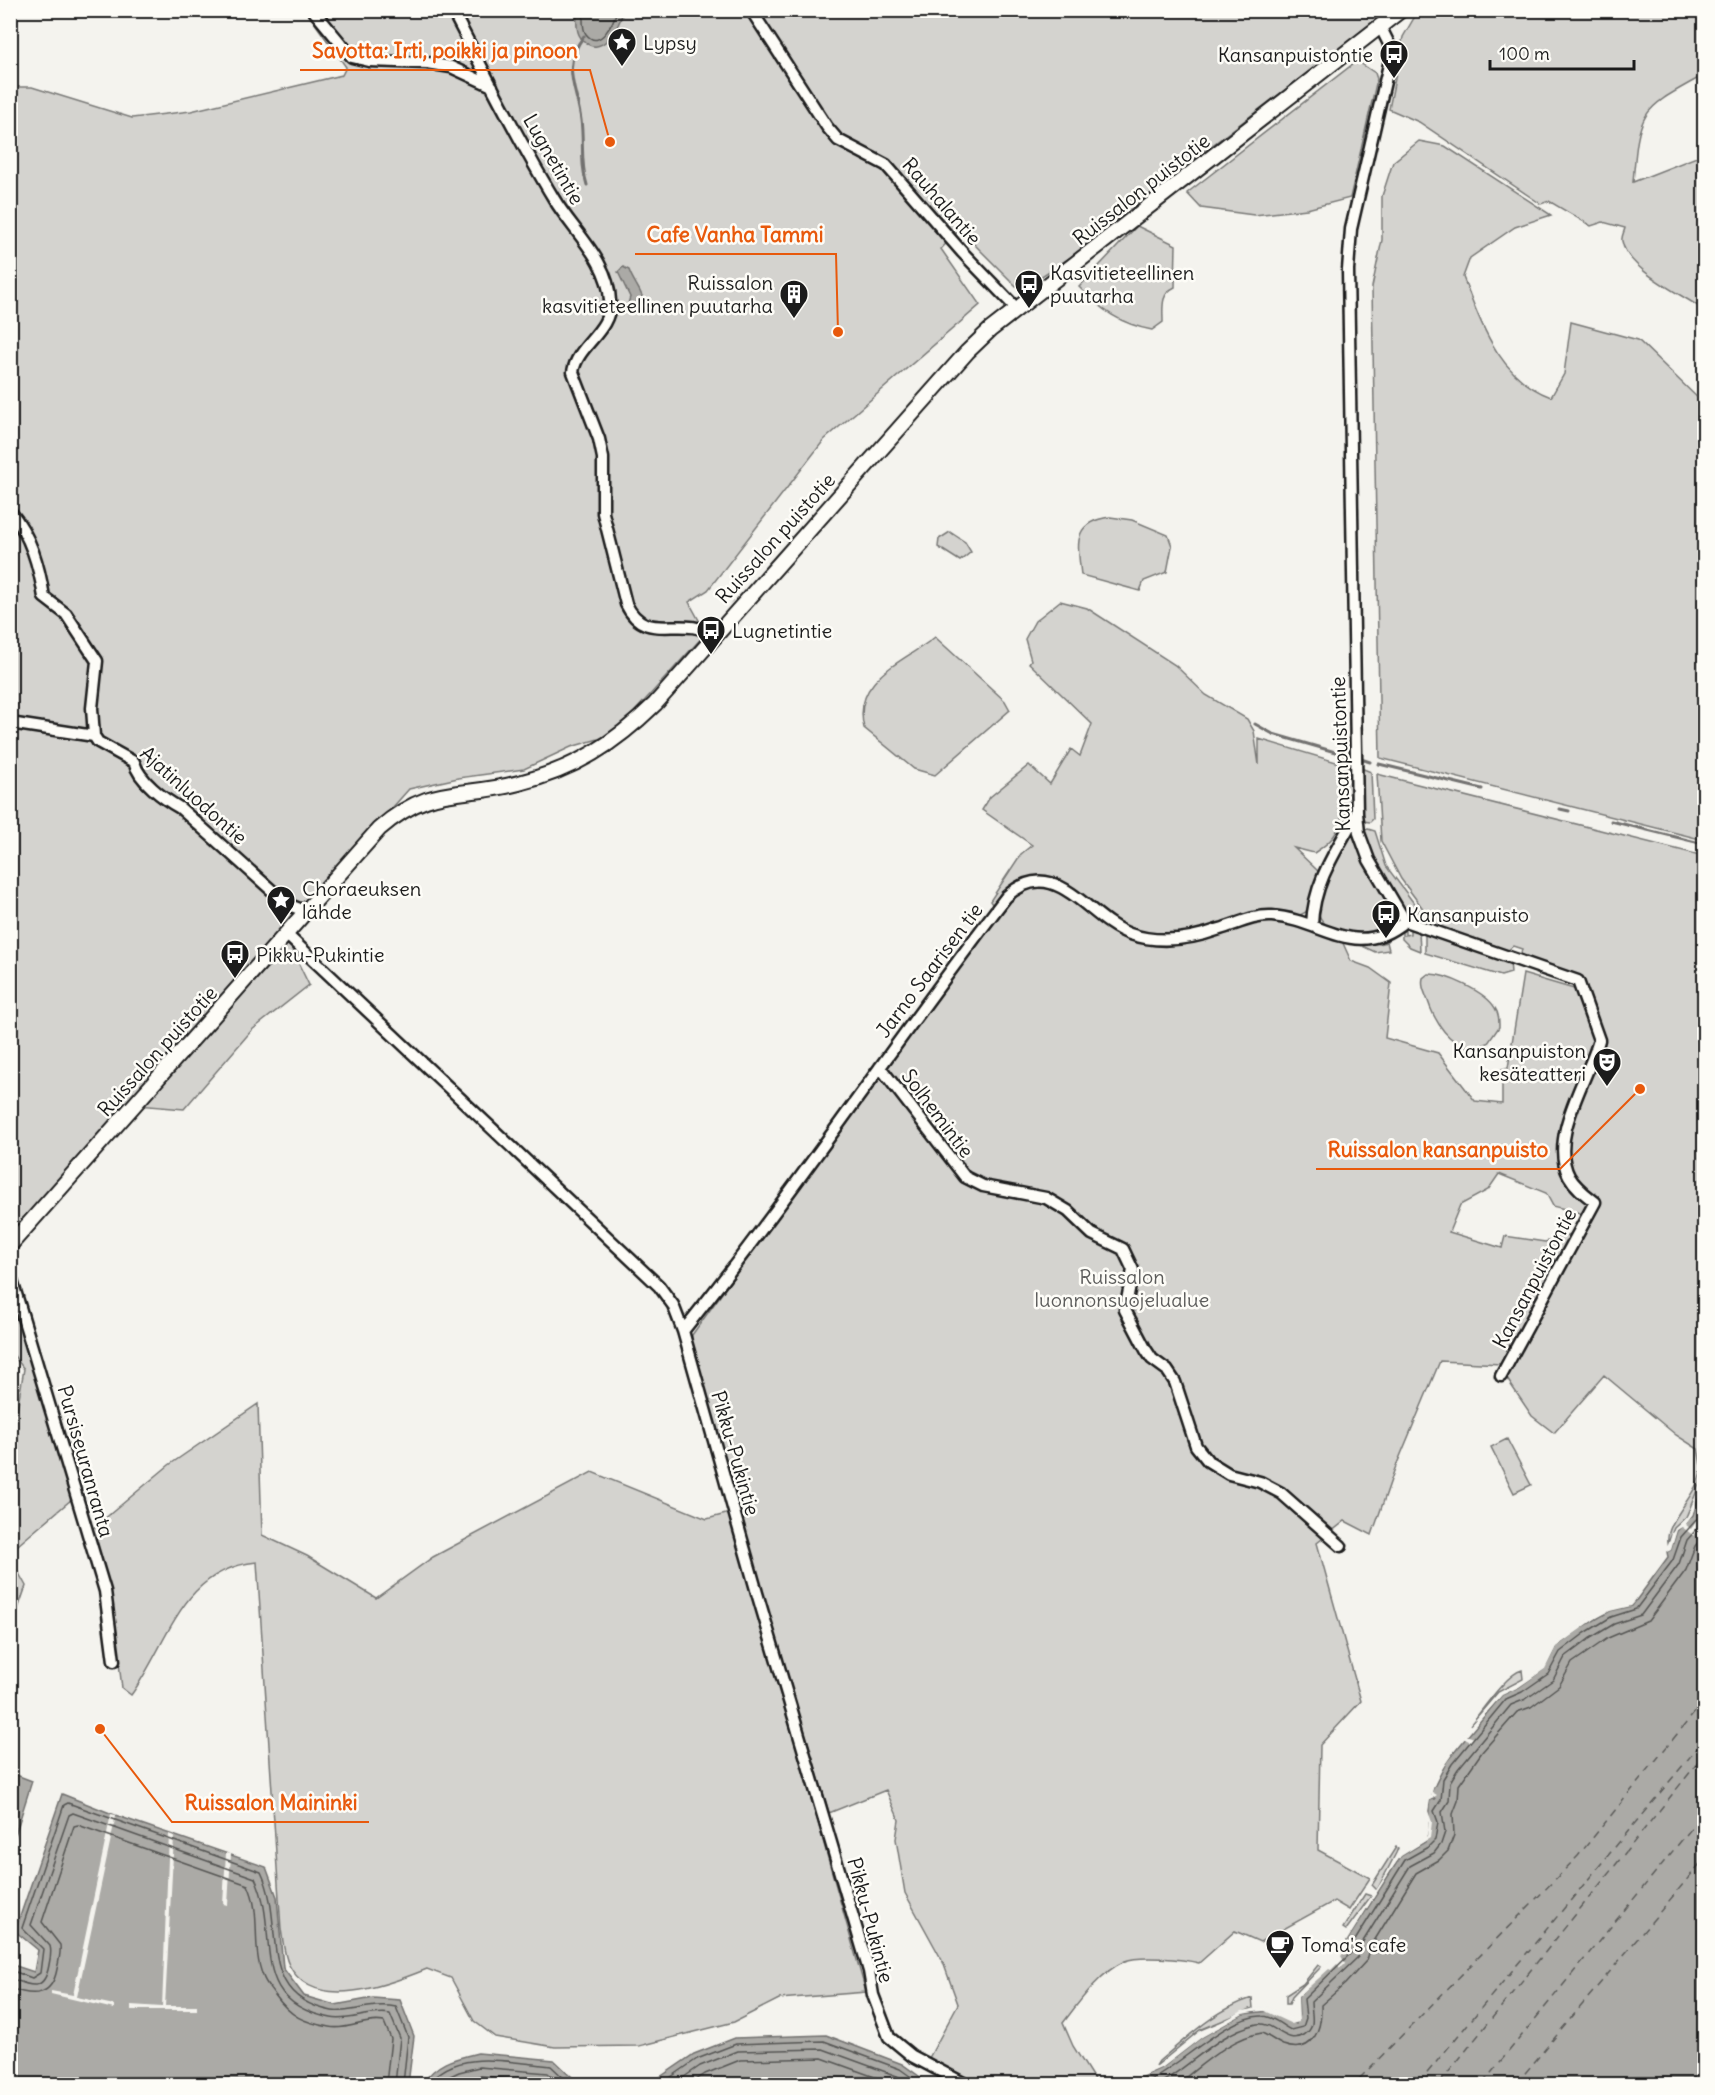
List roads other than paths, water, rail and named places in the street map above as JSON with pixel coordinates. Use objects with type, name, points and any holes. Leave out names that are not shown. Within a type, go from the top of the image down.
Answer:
[{"type":"street","points":[[313,10],[352,57],[369,61],[427,63],[451,67],[493,86]]},
{"type":"street","name":"Lugnetintie","points":[[452,10],[554,200],[593,252],[609,291],[610,302],[603,327],[578,359],[573,372],[599,439],[603,458],[602,506],[626,604],[631,613],[648,626],[693,625],[715,636]]},
{"type":"street","name":"Rauhalantie","points":[[751,10],[827,127],[838,140],[886,165],[962,252],[1016,308]]},
{"type":"street","name":"Ruissalon puistotie","points":[[10,1245],[379,829],[417,802],[444,793],[493,789],[537,778],[580,762],[618,738],[655,704],[967,352],[1016,308],[1108,240],[1381,28],[1401,10]]},
{"type":"street","name":"Kansanpuistontie","points":[[1381,28],[1389,44],[1390,60],[1352,229],[1348,270],[1359,833],[1369,860],[1405,921],[1578,981],[1599,1040],[1576,1093],[1563,1155],[1567,1170],[1575,1185],[1595,1202],[1501,1376]]},
{"type":"street","points":[[10,511],[21,524],[39,567],[44,597],[66,614],[97,661],[92,708],[94,736]]},
{"type":"street","name":"Ajatinluodontie","points":[[10,723],[94,736],[98,742],[134,762],[136,770],[165,800],[180,808],[287,904],[307,912]]},
{"type":"street","points":[[1312,925],[1314,898],[1321,879],[1357,813]]},
{"type":"street","name":"Jarno Saarisen tie","points":[[683,1331],[837,1128],[926,1002],[1006,897],[1018,886],[1041,882],[1059,885],[1091,907],[1108,925],[1153,939],[1203,935],[1259,917],[1273,916],[1312,925],[1341,938],[1366,939],[1390,932],[1405,921]]},
{"type":"street","name":"Pikku-Pukintie","points":[[287,935],[659,1286],[673,1305],[683,1331],[884,2029],[899,2047],[965,2085]]},
{"type":"street","name":"Solhemintie","points":[[880,1067],[964,1177],[993,1189],[1029,1193],[1046,1198],[1068,1210],[1092,1234],[1123,1249],[1133,1270],[1125,1310],[1152,1359],[1167,1370],[1175,1382],[1196,1446],[1208,1461],[1229,1474],[1260,1482],[1281,1493],[1341,1546]]},
{"type":"street","name":"Pursiseuranranta","points":[[10,1274],[105,1591],[114,1661]]},
{"type":"water","points":[[623,10],[613,33],[602,44],[596,46],[589,45],[578,33],[577,11]]},
{"type":"water","points":[[623,267],[629,270],[644,303],[634,307],[628,304],[630,297],[618,272]]},
{"type":"water","points":[[1704,1481],[1704,2084],[1127,2084],[1163,2067],[1202,2037],[1243,2014],[1269,2011],[1296,2024],[1299,2015],[1298,1997],[1348,1947],[1346,1942],[1401,1856],[1425,1842],[1429,1830],[1430,1800],[1435,1799],[1431,1793],[1447,1761],[1502,1695],[1519,1687],[1544,1669],[1556,1647],[1581,1628],[1610,1611],[1632,1606],[1668,1557],[1667,1552],[1671,1550],[1677,1531],[1693,1515]]},
{"type":"water","points":[[10,1773],[32,1781],[11,1848]]},
{"type":"water","points":[[62,1794],[115,1815],[266,1867],[277,1897],[283,1968],[304,1996],[335,2005],[373,1998],[400,2000],[414,2036],[408,2084],[11,2084],[10,1964],[34,1972],[38,1950],[15,1931]]},
{"type":"water","points":[[826,2035],[902,2064],[930,2084],[650,2084],[694,2054],[735,2038]]},
{"type":"water","points":[[478,2053],[554,2060],[574,2079],[576,2084],[422,2084],[440,2066]]},
{"type":"waterway","points":[[584,36],[577,47],[571,68],[581,120],[587,185]]},
{"type":"waterway","points":[[1255,724],[1273,734],[1349,756]]},
{"type":"waterway","points":[[1361,759],[1370,762]]},
{"type":"waterway","points":[[1379,764],[1482,789]]},
{"type":"waterway","points":[[1560,809],[1569,811]]},
{"type":"waterway","points":[[1611,821],[1704,844]]},
{"type":"place","name":"Lypsy","points":[[622,68]]},
{"type":"place","name":"Kansanpuistontie","points":[[1394,80]]},
{"type":"place","name":"Savotta: Irti, poikki ja pinoon","points":[[610,142]]},
{"type":"place","name":"Kasvitieteellinen puutarha","points":[[1029,310]]},
{"type":"place","name":"Ruissalon kasvitieteellinen puutarha","points":[[794,320]]},
{"type":"place","name":"Cafe Vanha Tammi","points":[[838,332]]},
{"type":"place","name":"Lugnetintie","points":[[711,656]]},
{"type":"place","name":"Choraeuksen lähde","points":[[281,926]]},
{"type":"place","name":"Kansanpuisto","points":[[1386,940]]},
{"type":"place","name":"Pikku-Pukintie","points":[[235,980]]},
{"type":"place","name":"Kansanpuiston kesäteatteri","points":[[1607,1088]]},
{"type":"place","name":"Ruissalon kansanpuisto","points":[[1640,1089]]},
{"type":"place","name":"Ruissalon Maininki","points":[[100,1729]]},
{"type":"place","name":"Toma's cafe","points":[[1280,1970]]},
{"type":"park label","name":"Ruissalon luonnonsuojelualue","points":[[1122,1288]]}]
